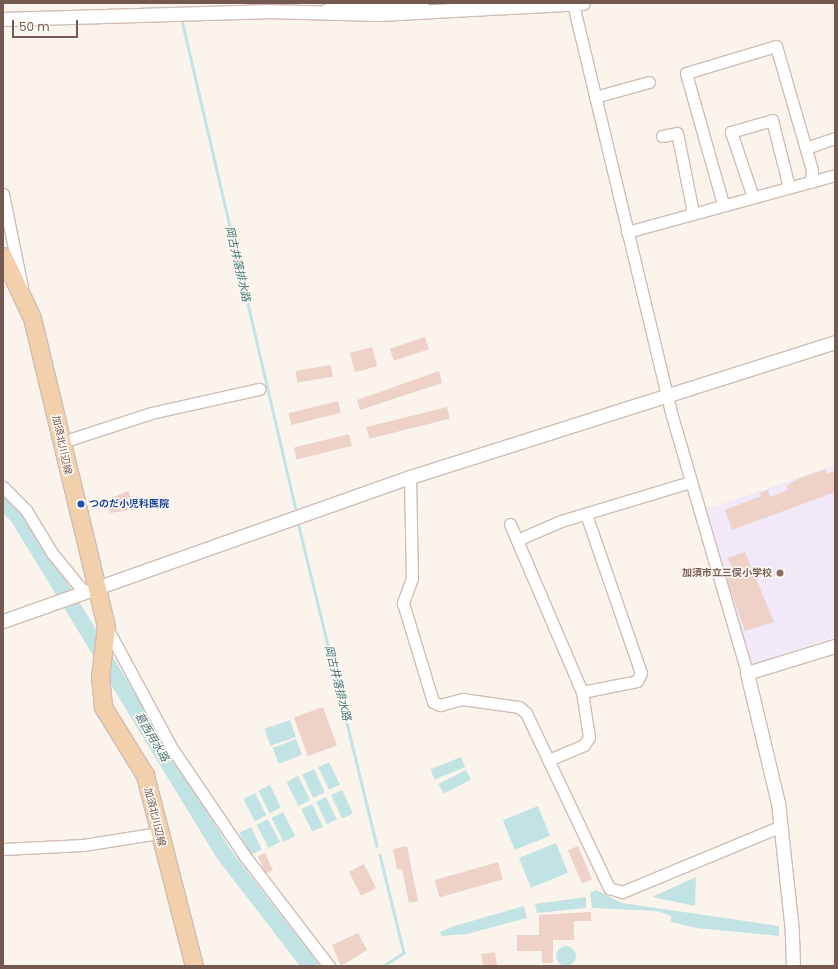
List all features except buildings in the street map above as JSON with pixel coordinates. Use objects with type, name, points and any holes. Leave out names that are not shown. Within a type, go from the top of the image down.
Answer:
[{"type":"main road","name":"加須北川辺線","points":[[3,256],[23,293],[62,442],[89,590],[106,633],[100,677],[107,719],[141,766],[194,966]]},
{"type":"street","points":[[315,10],[357,4],[423,3]]},
{"type":"street","points":[[3,20],[315,10],[380,14],[569,4],[595,97],[626,232],[690,482],[747,673],[781,826],[793,966]]},
{"type":"street","points":[[723,204],[686,73],[776,46],[812,170],[811,182]]},
{"type":"street","points":[[595,97],[649,82]]},
{"type":"street","points":[[753,197],[731,132],[772,120],[789,187]]},
{"type":"street","points":[[662,136],[677,133],[693,212]]},
{"type":"street","points":[[806,148],[835,138]]},
{"type":"street","points":[[626,232],[693,212],[835,175]]},
{"type":"street","points":[[3,194],[5,211],[23,293]]},
{"type":"street","points":[[3,621],[53,602],[410,477],[835,342]]},
{"type":"street","points":[[62,442],[151,413],[259,389]]},
{"type":"street","points":[[410,477],[412,578],[403,603],[433,702],[440,705],[462,699],[519,707],[526,713],[609,888],[622,892],[781,826]]},
{"type":"street","points":[[517,540],[586,514],[690,482]]},
{"type":"street","points":[[3,487],[26,510],[52,552],[89,590]]},
{"type":"street","points":[[582,692],[637,681],[641,673],[586,514]]},
{"type":"street","points":[[510,524],[582,692],[589,737],[584,745],[549,760]]},
{"type":"street","points":[[106,633],[175,753],[244,855],[329,966]]},
{"type":"street","points":[[747,673],[835,646]]},
{"type":"street","points":[[3,849],[83,845],[159,833]]},
{"type":"shaded area","name":"加須市立三俣小学校","points":[[835,465],[835,637],[747,666],[708,509]]},
{"type":"water","points":[[290,720],[296,737],[270,746],[264,729]]},
{"type":"water","points":[[296,739],[302,755],[279,764],[273,748]]},
{"type":"water","points":[[461,757],[465,767],[435,780],[430,769]]},
{"type":"water","points":[[329,762],[340,784],[329,790],[318,767]]},
{"type":"water","points":[[314,769],[325,793],[313,798],[302,774]]},
{"type":"water","points":[[466,770],[471,780],[443,794],[438,784]]},
{"type":"water","points":[[298,776],[310,800],[299,806],[286,782]]},
{"type":"water","points":[[270,785],[281,807],[269,813],[258,791]]},
{"type":"water","points":[[342,790],[353,814],[342,819],[331,795]]},
{"type":"water","points":[[255,793],[266,815],[255,821],[243,799]]},
{"type":"water","points":[[326,797],[337,819],[327,824],[316,802]]},
{"type":"water","points":[[312,804],[323,826],[312,832],[301,809]]},
{"type":"water","points":[[538,806],[550,836],[515,850],[503,820]]},
{"type":"water","points":[[283,812],[295,836],[284,842],[271,818]]},
{"type":"water","points":[[268,819],[280,842],[269,848],[257,825]]},
{"type":"water","points":[[251,827],[262,849],[250,855],[239,833]]},
{"type":"water","points":[[556,843],[568,873],[531,888],[519,858]]},
{"type":"water","points":[[696,877],[695,906],[652,897]]},
{"type":"water","points":[[596,890],[622,903],[779,926],[779,936],[696,928],[671,922],[671,916],[656,911],[592,908],[590,893]]},
{"type":"water","points":[[586,897],[586,908],[537,913],[535,904]]},
{"type":"water","points":[[524,906],[527,918],[467,934],[441,936],[440,932],[451,927]]},
{"type":"water","points":[[562,946],[570,946],[576,952],[576,960],[570,966],[562,966],[556,960],[556,952]]},
{"type":"waterway","name":"岡古井落排水路","points":[[182,20],[295,507]]},
{"type":"waterway","name":"葛西用水路","points":[[3,502],[18,517],[223,853],[310,966]]},
{"type":"waterway","name":"岡古井落排水路","points":[[298,522],[377,846]]},
{"type":"waterway","name":"岡古井落排水路","points":[[380,855],[404,953],[384,966]]},
{"type":"place","name":"つのだ小児科医院","points":[[81,504]]},
{"type":"place","name":"加須市立三俣小学校","points":[[780,573]]}]
